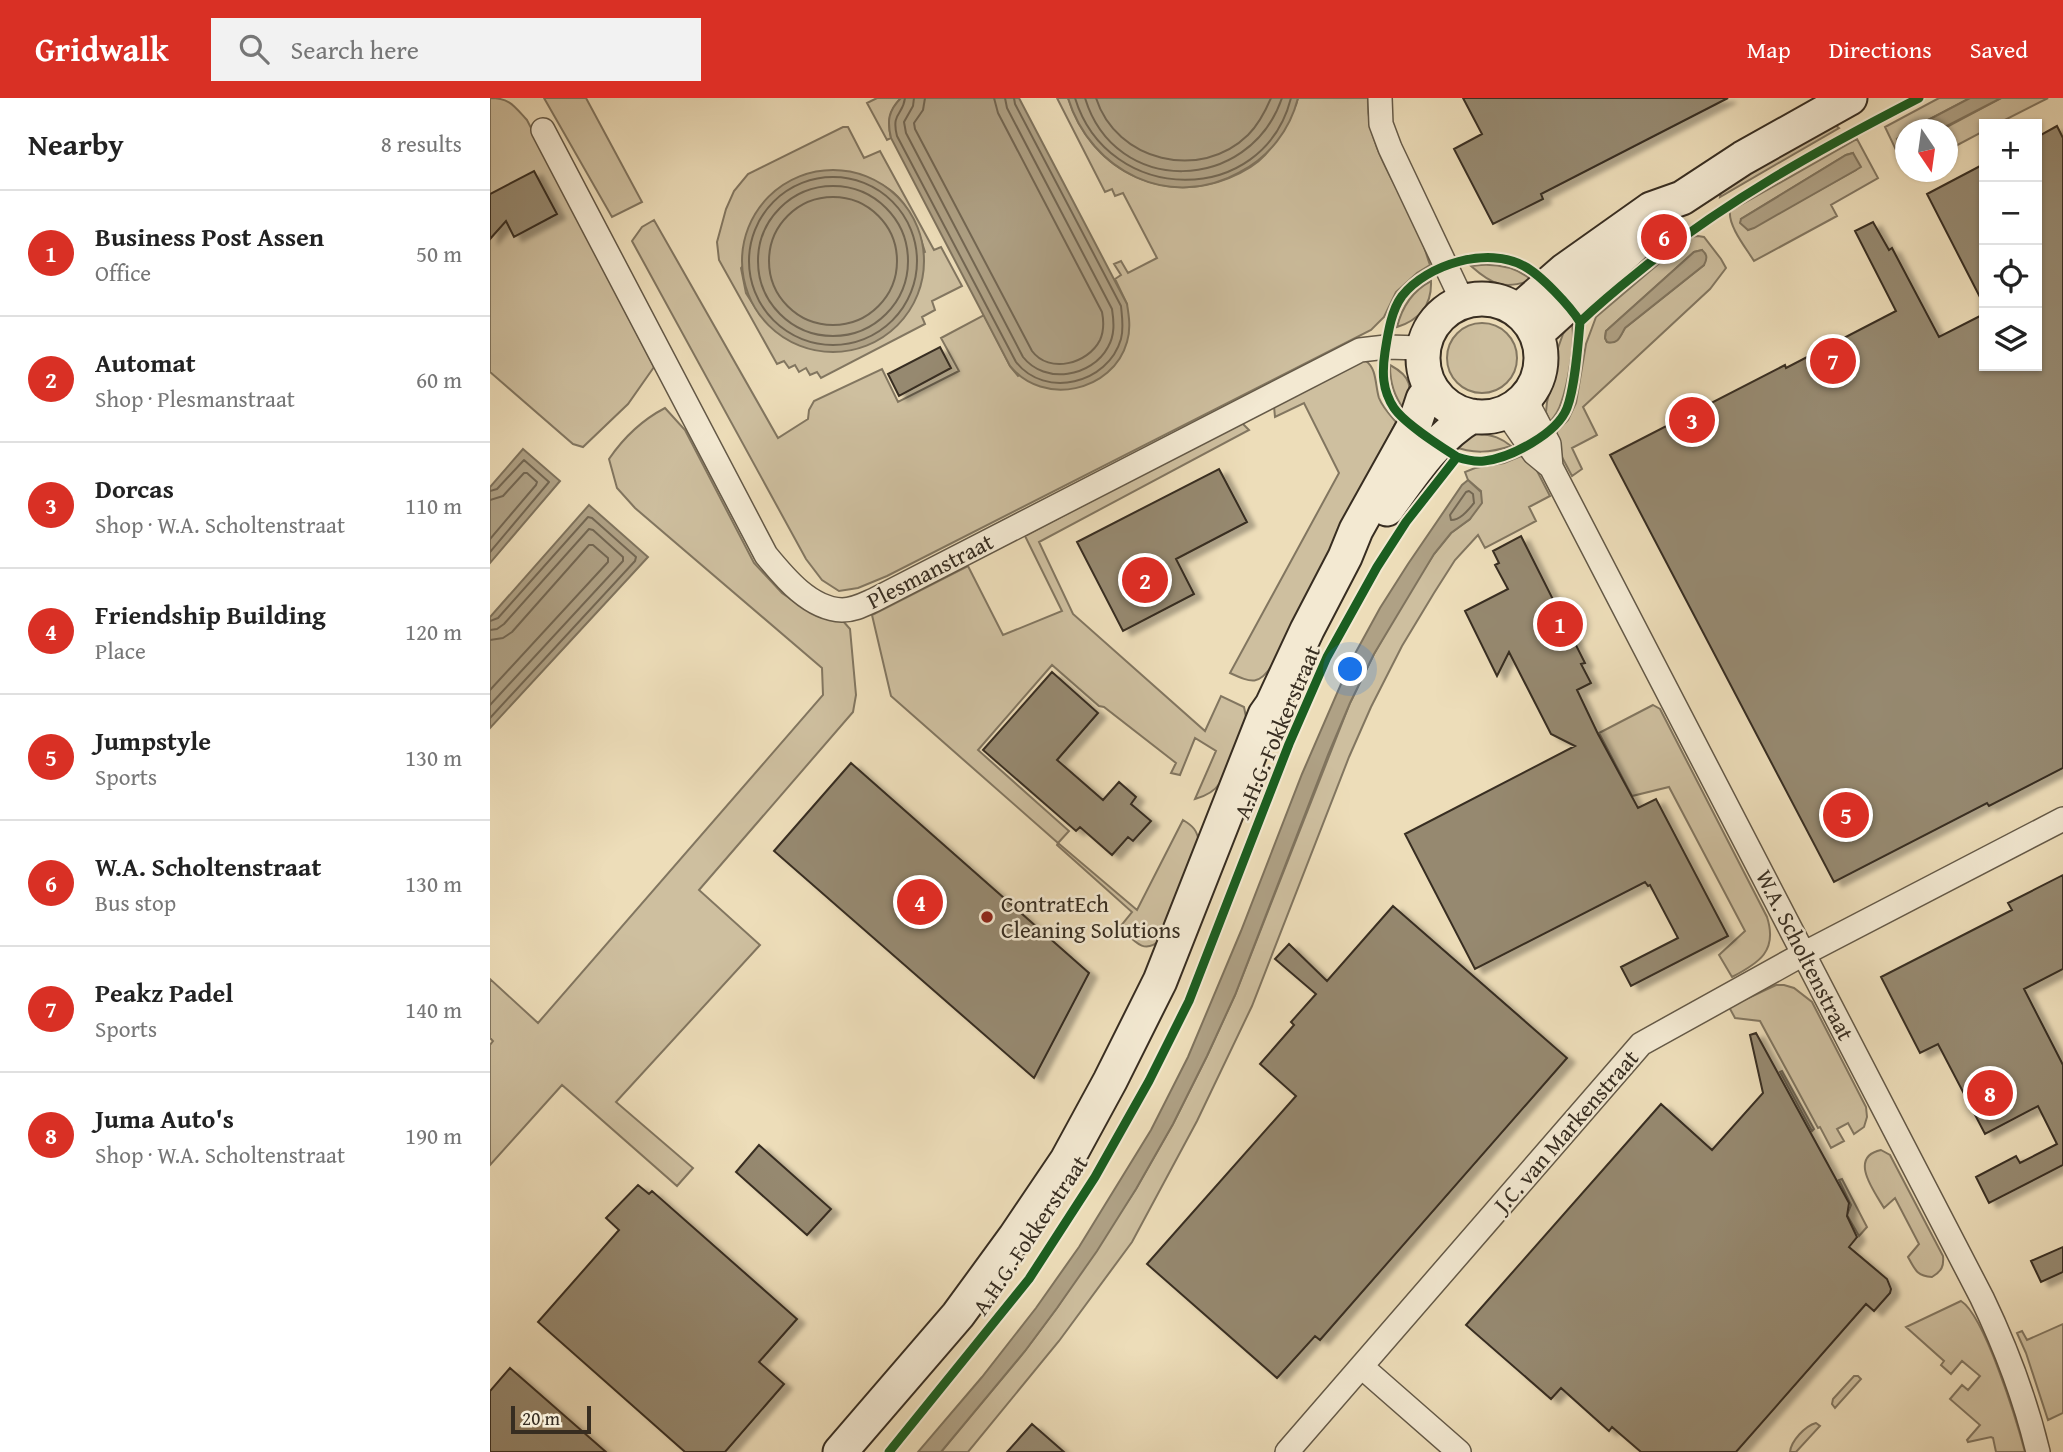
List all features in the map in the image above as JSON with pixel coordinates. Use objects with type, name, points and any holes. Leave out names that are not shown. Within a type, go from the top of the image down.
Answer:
[{"type":"street","points":[[1380,98],[1381,124],[1390,148],[1463,302]]},
{"type":"street","points":[[1527,323],[1565,270],[1651,209],[1682,198],[1743,158],[1850,98]]},
{"type":"street","name":"Plesmanstraat","points":[[543,130],[766,555],[786,580],[827,608],[856,608],[874,600],[1360,350],[1386,347],[1423,348]]},
{"type":"street","points":[[1492,299],[1505,303],[1527,323],[1541,350],[1537,381],[1501,408],[1447,406],[1431,388],[1425,376],[1423,348],[1428,332],[1449,309],[1463,302],[1492,299]]},
{"type":"street","name":"A.H.G. Fokkerstraat","points":[[840,1452],[958,1315],[1067,1160],[1160,981],[1265,715],[1345,558],[1356,530],[1414,426],[1423,399],[1431,388]]},
{"type":"street","name":"W.A. Scholtenstraat","points":[[1501,408],[1534,453],[1551,467],[1805,953],[2001,1338],[2025,1403],[2038,1452]]},
{"type":"street","name":"A.H.G. Fokkerstraat","points":[[1345,558],[1362,542],[1413,473],[1458,425],[1501,408]]},
{"type":"street","name":"J.C. van Markenstraat","points":[[1287,1452],[1641,1044],[1805,953],[2063,819]]},
{"type":"street","points":[[1362,1367],[1459,1452]]},
{"type":"shaded area","points":[[490,98],[507,101],[527,120],[654,367],[628,404],[583,447],[573,444],[490,372]]},
{"type":"shaded area","points":[[544,98],[586,98],[642,202],[612,217]]},
{"type":"shaded area","points":[[877,98],[901,98],[889,121],[891,138],[887,140],[867,103]]},
{"type":"shaded area","points":[[1057,98],[1068,98],[1078,122],[1092,144],[1110,161],[1130,174],[1153,183],[1178,187],[1203,185],[1229,178],[1257,162],[1278,137],[1298,98],[1368,98],[1377,148],[1417,229],[1430,265],[1396,292],[1384,317],[1371,330],[887,576],[858,588],[839,591],[822,580],[806,559],[632,241],[642,227],[654,220],[778,438],[808,419],[814,401],[882,369],[898,402],[959,371],[941,338],[984,315],[1010,366],[1018,376],[1127,304],[1115,279],[1121,275],[1114,264],[1121,261],[1128,273],[1157,258],[1123,193],[1115,196],[1112,189],[1105,192]]},
{"type":"shaded area","points":[[1939,98],[1970,98],[1930,119],[1900,119]]},
{"type":"shaded area","points":[[2001,98],[2048,98],[2007,119],[1979,119],[1979,134],[1958,145],[1958,121]]},
{"type":"shaded area","points":[[1895,122],[1895,148],[1885,127]]},
{"type":"shaded area","points":[[1834,124],[1839,128],[1720,197],[1722,185]]},
{"type":"shaded area","points":[[843,127],[848,127],[864,158],[880,151],[934,250],[941,247],[962,286],[932,301],[935,310],[922,317],[925,324],[821,378],[817,372],[810,375],[806,368],[799,372],[795,365],[789,368],[784,361],[777,364],[719,260],[717,242],[726,209],[734,191],[748,174]],"holes":[[[829,171],[850,174],[893,192],[911,216],[925,252],[760,315],[746,293],[741,268]]]},
{"type":"shaded area","points":[[1857,139],[1878,178],[1831,205],[1837,216],[1754,261],[1735,230],[1730,211]],"holes":[[[1853,153],[1856,170],[1748,230],[1741,219],[1846,155]]]},
{"type":"shaded area","points":[[1690,237],[1704,237],[1726,268],[1710,289],[1583,407],[1597,435],[1572,448],[1582,469],[1572,476],[1554,437],[1568,420],[1576,403],[1586,344],[1596,317]],"holes":[[[1702,250],[1704,265],[1625,328],[1616,341],[1607,342],[1606,331],[1694,252]]]},
{"type":"shaded area","points":[[1471,266],[1508,268],[1532,280],[1514,285],[1499,284]]},
{"type":"shaded area","points":[[1431,281],[1431,290],[1423,310],[1412,320],[1397,327],[1409,300]]},
{"type":"shaded area","points":[[1571,322],[1573,339],[1568,374],[1560,406],[1550,422],[1546,412],[1547,402],[1558,348]]},
{"type":"shaded area","points":[[1475,323],[1489,323],[1502,329],[1511,338],[1517,358],[1515,371],[1507,383],[1489,393],[1475,393],[1462,387],[1453,378],[1447,365],[1447,351],[1453,338],[1462,329]]},
{"type":"shaded area","points":[[1360,361],[1370,364],[1379,398],[1396,422],[1273,664],[1259,679],[1244,679],[1230,673],[1339,473],[1304,403],[1275,417],[1274,406]]},
{"type":"shaded area","points":[[1390,365],[1403,374],[1409,384],[1405,411],[1393,389]]},
{"type":"shaded area","points":[[665,408],[685,430],[754,563],[782,593],[802,607],[820,616],[843,621],[850,629],[856,695],[853,712],[699,890],[760,945],[616,1102],[693,1168],[677,1186],[562,1085],[490,1165],[490,1045],[493,1041],[490,1038],[490,979],[538,1023],[823,695],[822,668],[635,508],[617,488],[609,459],[634,430]]},
{"type":"shaded area","points":[[1241,422],[1249,430],[1039,542],[1073,614],[1205,731],[1221,696],[1244,707],[1247,722],[1220,783],[1209,793],[1195,799],[1216,751],[1195,738],[1180,775],[1171,773],[1176,763],[1104,707],[1099,706],[1052,665],[978,750],[1069,831],[1058,843],[891,696],[872,615],[968,566],[1003,635],[1062,611],[1025,536]]},
{"type":"shaded area","points":[[1470,435],[1497,437],[1511,446],[1482,452],[1452,446]]},
{"type":"shaded area","points":[[1521,456],[1527,457],[1534,465],[1550,496],[1529,507],[1536,521],[1485,548],[1478,535],[1455,560],[1402,646],[1349,757],[1252,1006],[1197,1121],[1132,1242],[1059,1341],[968,1452],[941,1452],[1057,1308],[1136,1189],[1173,1124],[1235,995],[1350,703],[1374,654],[1434,554],[1451,533],[1470,519],[1481,491],[1468,480],[1465,472]]},
{"type":"shaded area","points":[[1653,705],[1660,709],[1767,917],[1770,939],[1764,954],[1758,961],[1732,977],[1719,955],[1745,931],[1669,787],[1632,796],[1599,733]]},
{"type":"shaded area","points":[[1183,820],[1194,829],[1199,842],[1160,940],[1148,946],[1138,944],[1120,927],[1132,912],[1057,845],[1058,843],[1137,910]]},
{"type":"shaded area","points":[[1776,985],[1794,988],[1812,1002],[1866,1107],[1864,1127],[1854,1134],[1848,1123],[1837,1129],[1844,1141],[1831,1148],[1760,1021],[1735,1018],[1729,1007]]},
{"type":"shaded area","points":[[1782,1071],[1814,1129],[1812,1131],[1780,1072]]},
{"type":"shaded area","points":[[1881,1150],[1890,1155],[1943,1256],[1942,1268],[1932,1277],[1917,1272],[1908,1257],[1919,1244],[1895,1198],[1884,1208],[1866,1175],[1866,1160],[1871,1154]]},
{"type":"shaded area","points":[[1842,1179],[1867,1227],[1859,1236],[1847,1215],[1851,1205],[1839,1180]]},
{"type":"shaded area","points":[[1961,1301],[1970,1311],[1990,1347],[2025,1452],[1996,1452],[1991,1437],[1968,1442],[1980,1425],[1950,1399],[1962,1385],[1968,1390],[1980,1376],[1962,1361],[1951,1374],[1941,1365],[1944,1361],[1906,1327]]},
{"type":"shaded area","points":[[2063,1324],[2063,1413],[2048,1420],[2017,1333],[2022,1331],[2027,1340]]},
{"type":"shaded area","points":[[1854,1376],[1861,1379],[1835,1408],[1833,1399]]},
{"type":"shaded area","points":[[1816,1423],[1820,1426],[1796,1452],[1790,1452],[1799,1434]]},
{"type":"water","points":[[901,98],[1019,98],[1127,304],[1127,342],[1119,359],[1107,373],[1076,388],[1058,390],[1040,387],[1024,379],[1010,366],[891,138],[890,117],[893,107]]},
{"type":"water","points":[[1068,98],[1298,98],[1284,132],[1260,159],[1240,172],[1213,183],[1187,187],[1161,185],[1136,177],[1114,164],[1095,146],[1079,124]]},
{"type":"water","points":[[1970,98],[2001,98],[1958,120],[1930,119]]},
{"type":"water","points":[[1853,153],[1861,167],[1754,228],[1748,230],[1740,223],[1741,219]]},
{"type":"water","points":[[833,170],[868,177],[897,197],[917,226],[924,261],[917,296],[897,325],[868,345],[833,352],[798,345],[769,325],[749,296],[742,261],[749,226],[769,197],[798,177]]},
{"type":"water","points":[[1702,250],[1706,257],[1704,265],[1625,328],[1616,341],[1607,342],[1606,331],[1694,252]]},
{"type":"water","points":[[523,449],[560,481],[490,563],[490,487]]},
{"type":"water","points":[[1468,480],[1481,492],[1482,503],[1470,519],[1451,533],[1434,554],[1374,654],[1328,755],[1235,995],[1173,1124],[1097,1251],[1025,1351],[941,1452],[918,1452],[1036,1308],[1079,1247],[1151,1130],[1188,1057],[1302,774],[1351,661],[1408,564]]},
{"type":"water","points":[[589,505],[648,557],[490,728],[490,617]]},
{"type":"building","points":[[1463,98],[1728,98],[1541,194],[1543,199],[1493,224],[1454,149],[1482,134]]},
{"type":"building","points":[[2057,126],[2063,138],[2063,768],[1989,806],[1987,803],[1834,882],[1610,455],[1896,311],[1855,231],[1873,222],[1889,250],[1892,248],[1939,337],[1979,317],[1979,371],[2042,371],[2042,134]]},
{"type":"building","points":[[1979,167],[1979,295],[1927,194],[1950,182],[1958,182],[1958,178]]},
{"type":"building","points":[[534,171],[557,214],[514,237],[506,221],[490,239],[490,194]]},
{"type":"building","points":[[940,347],[951,368],[899,396],[888,374]]},
{"type":"building","points":[[1219,469],[1247,522],[1176,559],[1194,594],[1123,631],[1077,542]]},
{"type":"building","points":[[1521,536],[1585,663],[1581,664],[1591,683],[1577,690],[1598,734],[1638,808],[1656,799],[1728,936],[1631,986],[1621,967],[1678,938],[1650,885],[1645,882],[1475,969],[1405,834],[1575,746],[1551,734],[1509,652],[1497,676],[1465,611],[1508,589],[1495,565],[1499,563],[1493,551]]},
{"type":"building","points":[[1052,672],[1098,713],[1057,760],[1103,800],[1119,782],[1136,797],[1131,804],[1151,821],[1133,841],[1128,837],[1112,855],[1080,827],[1076,831],[983,750]]},
{"type":"building","points":[[851,763],[1089,973],[1034,1078],[774,851]]},
{"type":"building","points":[[2063,875],[2063,969],[2024,989],[2063,1065],[2063,1165],[1989,1203],[1976,1177],[2016,1156],[2020,1163],[2057,1144],[2038,1106],[1985,1134],[1938,1044],[1920,1053],[1881,977],[2012,910],[2008,903]]},
{"type":"building","points":[[1393,906],[1567,1058],[1320,1340],[1315,1336],[1277,1378],[1147,1264],[1296,1096],[1260,1064],[1294,1025],[1291,1022],[1316,994],[1275,959],[1289,944],[1327,981]]},
{"type":"building","points":[[1756,1033],[1849,1203],[1847,1216],[1857,1237],[1849,1247],[1887,1279],[1890,1293],[1874,1311],[1866,1304],[1736,1452],[1641,1452],[1612,1427],[1609,1431],[1561,1388],[1551,1399],[1466,1325],[1661,1104],[1712,1150],[1763,1093],[1750,1035]]},
{"type":"building","points":[[759,1145],[831,1209],[807,1235],[736,1172]]},
{"type":"building","points":[[638,1185],[649,1194],[652,1191],[797,1319],[759,1362],[784,1384],[725,1452],[685,1452],[538,1322],[619,1230],[606,1218]]},
{"type":"building","points":[[2063,1247],[2063,1272],[2041,1282],[2031,1261]]},
{"type":"building","points":[[510,1368],[606,1452],[490,1452],[490,1391]]},
{"type":"building","points":[[1032,1424],[1064,1452],[1007,1452]]},
{"type":"cycle path","points":[[889,1452],[1029,1279],[1095,1177],[1149,1081],[1189,1001],[1289,744],[1327,657],[1377,567],[1406,522],[1457,457],[1484,461],[1507,455],[1532,443],[1562,418],[1570,399],[1580,322],[1622,285],[1670,247],[1738,200],[1809,157],[1919,98]]},
{"type":"cycle path","points":[[1457,457],[1406,421],[1394,408],[1387,394],[1383,374],[1385,352],[1393,315],[1402,296],[1427,275],[1459,261],[1476,258],[1509,260],[1539,276],[1580,322]]},
{"type":"place","name":"W.A. Scholtenstraat","points":[[1664,237]]},
{"type":"place","name":"Peakz Padel","points":[[1833,361]]},
{"type":"place","name":"Dorcas","points":[[1692,420]]},
{"type":"place","name":"Automat","points":[[1145,580]]},
{"type":"place","name":"Business Post Assen","points":[[1560,624]]},
{"type":"place","name":"Jumpstyle","points":[[1846,815]]},
{"type":"place","name":"Friendship Building","points":[[920,902]]},
{"type":"place","name":"ContratEch Cleaning Solutions","points":[[987,917]]},
{"type":"place","name":"Juma Auto's","points":[[1990,1093]]}]
